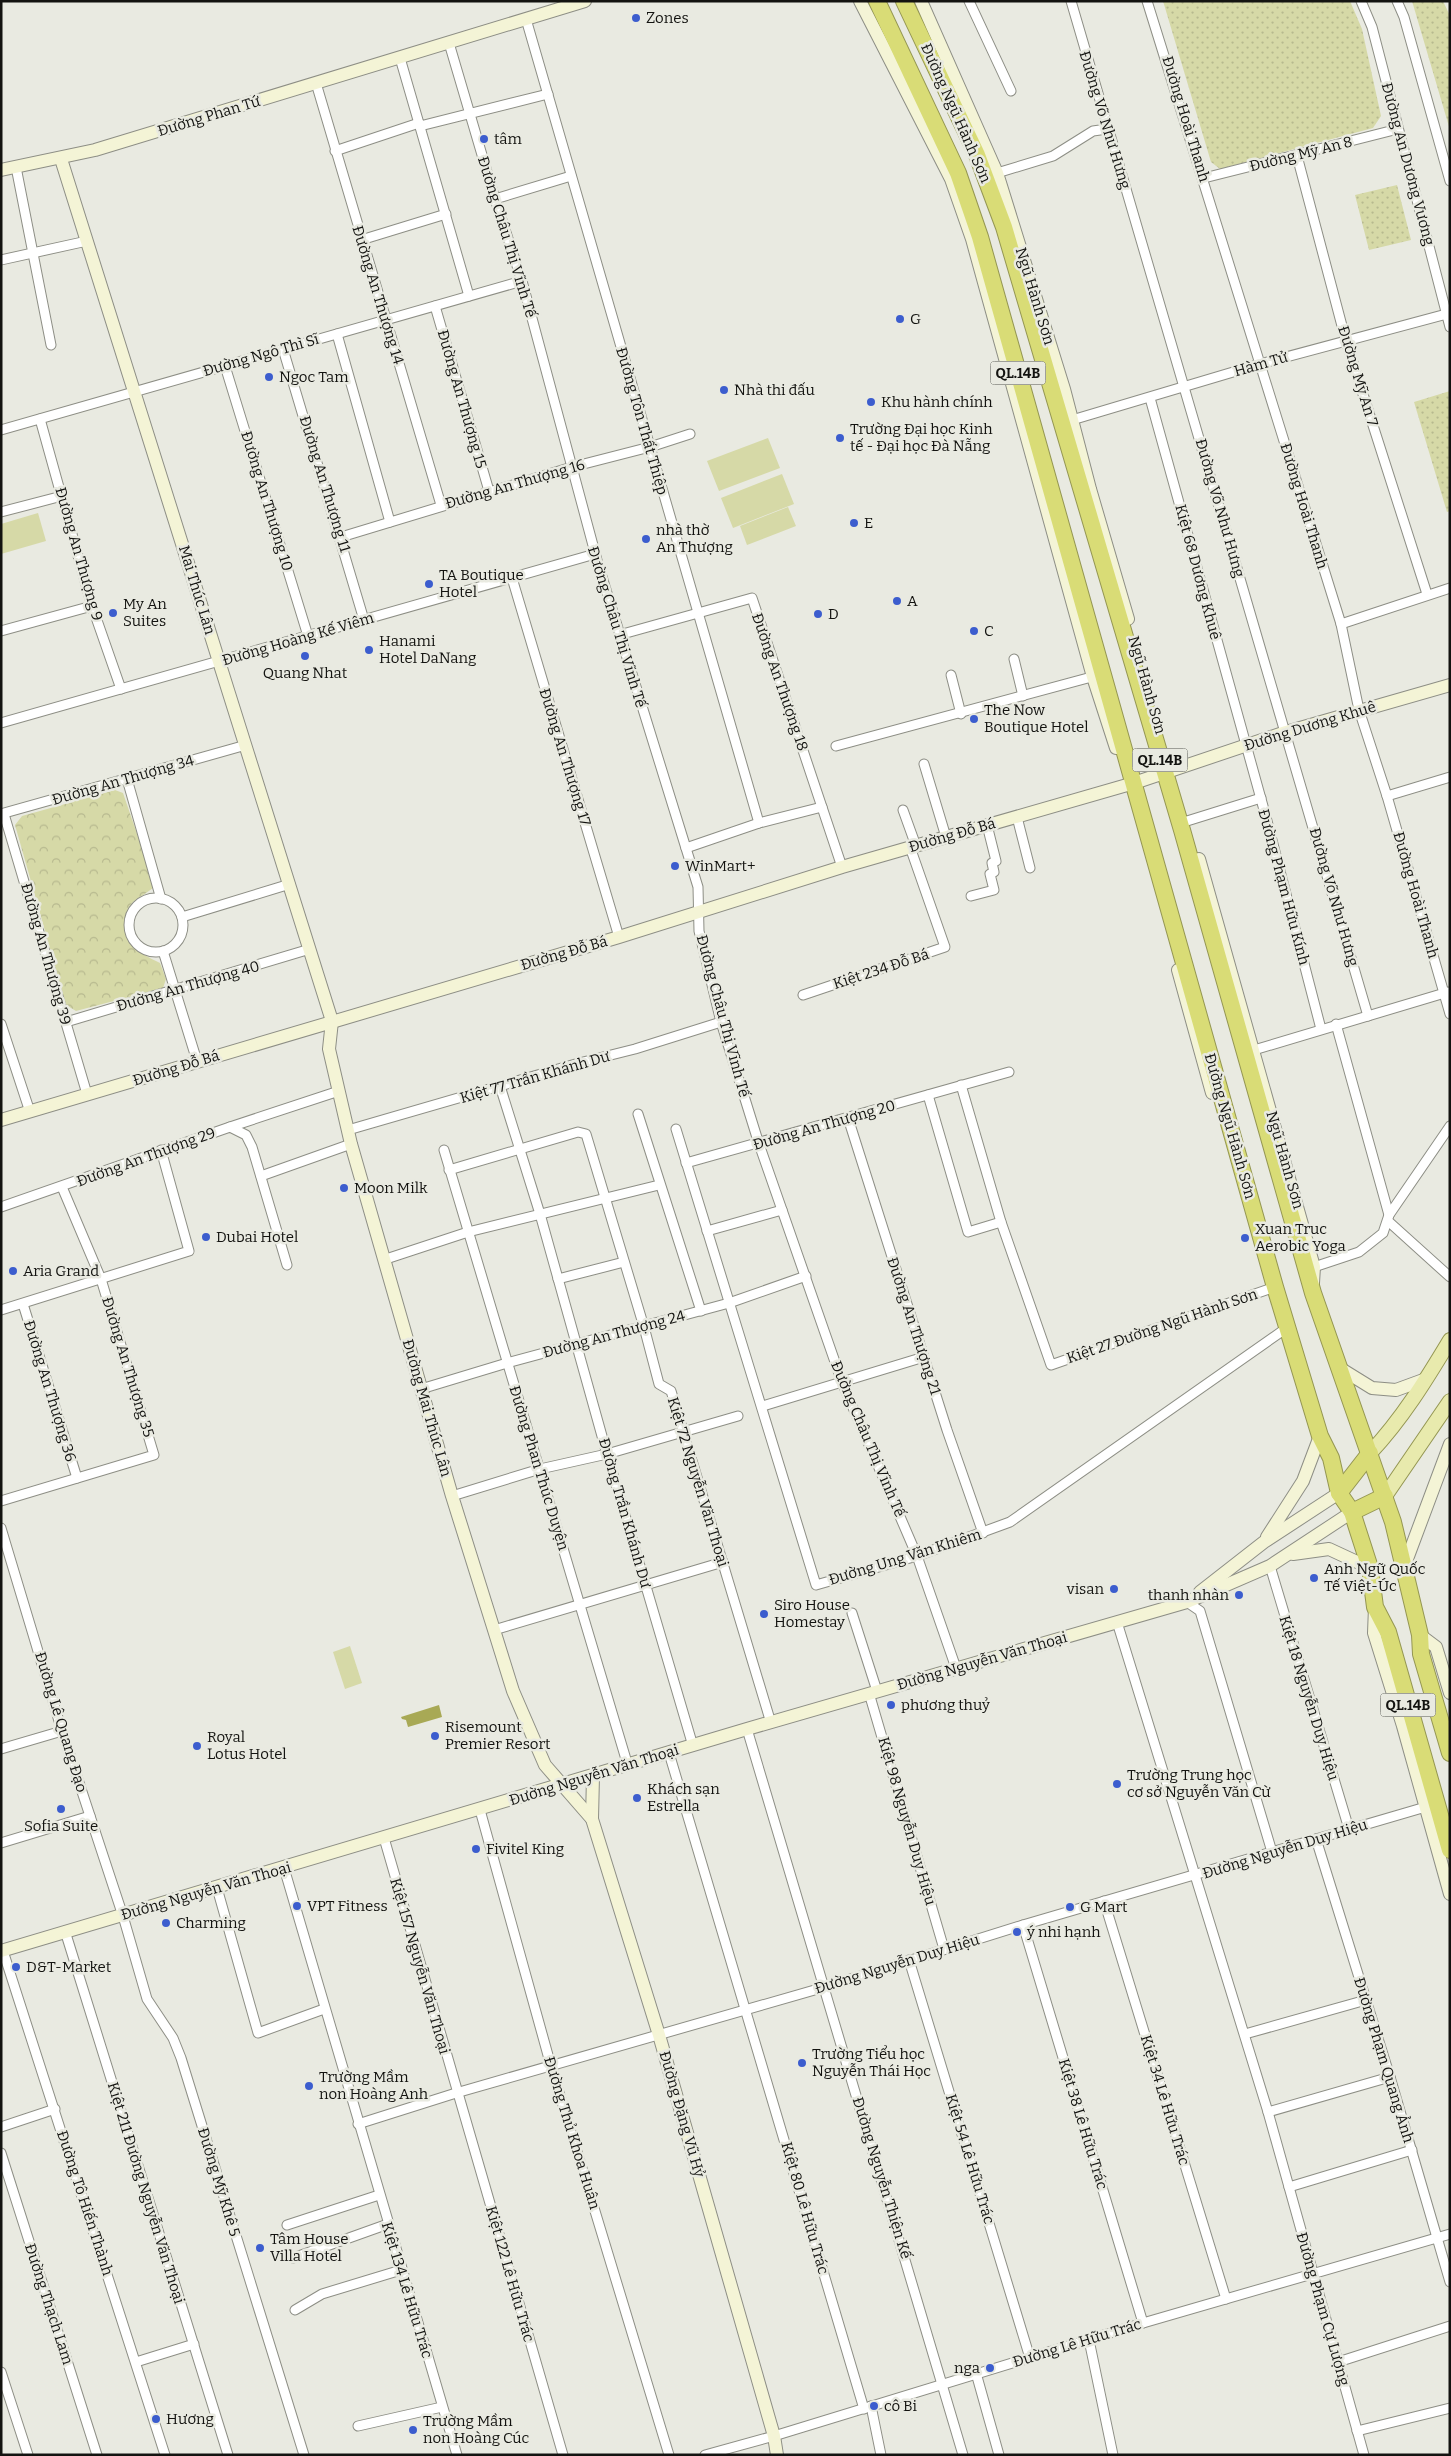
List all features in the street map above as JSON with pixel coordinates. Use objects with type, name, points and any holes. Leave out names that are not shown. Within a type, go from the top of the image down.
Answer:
[{"type":"highway","name":"QL.14B","points":[[877,1],[958,173],[980,237],[1029,432],[1097,676]]},
{"type":"highway","name":"Đường Ngũ Hành Sơn","points":[[904,1],[977,155],[1004,227]]},
{"type":"highway","name":"Ngũ Hành Sơn","points":[[1004,227],[1068,421],[1168,771],[1313,1293]]},
{"type":"highway","name":"Đường Ngũ Hành Sơn","points":[[1097,676],[1126,757],[1130,784],[1272,1288],[1288,1327],[1320,1436],[1331,1458],[1339,1493]]},
{"type":"highway","name":"QL.14B","points":[[1313,1293],[1370,1453]]},
{"type":"highway","points":[[1370,1453],[1385,1496],[1352,1512],[1339,1493],[1370,1453]]},
{"type":"highway","name":"QL.14B","points":[[1385,1496],[1420,1635],[1421,1654],[1450,1753]]},
{"type":"highway","name":"QL.14B","points":[[1352,1512],[1370,1568],[1375,1607],[1388,1632],[1431,1806],[1450,1850]]},
{"type":"main road","points":[[1370,1453],[1389,1433],[1450,1340]]},
{"type":"main road","points":[[1385,1496],[1450,1400]]},
{"type":"street","name":"Đường Phan Tứ","points":[[1,170],[61,159],[316,84],[585,1]]},
{"type":"street","points":[[860,1],[951,179],[972,240],[1029,432]]},
{"type":"street","name":"Ngũ Hành Sơn","points":[[921,1],[997,173],[1068,421]]},
{"type":"street","points":[[969,1],[1011,91]]},
{"type":"street","name":"Đường Võ Như Hưng","points":[[1071,1],[1368,1016]]},
{"type":"street","name":"Đường Hoài Thanh","points":[[1147,1],[1204,178],[1341,624],[1359,710],[1447,992],[1450,1014]]},
{"type":"street","name":"Đường An Dương Vương","points":[[1361,1],[1372,27],[1448,313],[1450,327]]},
{"type":"street","points":[[1398,1],[1450,180]]},
{"type":"street","name":"Đường Tôn Thất Thiệp","points":[[526,19],[759,823]]},
{"type":"street","name":"Đường Châu Thị Vĩnh Tế","points":[[449,43],[495,199],[522,281],[595,554],[698,887],[699,931],[722,1022],[759,1144],[842,1382],[917,1556],[956,1668]]},
{"type":"street","points":[[400,58],[469,296]]},
{"type":"street","name":"Đường An Thượng 14","points":[[316,84],[441,506]]},
{"type":"street","points":[[335,151],[419,125],[548,94]]},
{"type":"street","points":[[997,173],[1053,156],[1093,131],[1108,129]]},
{"type":"street","name":"Đường Mỹ An 8","points":[[1204,178],[1398,129]]},
{"type":"street","name":"Đường Mỹ An 7","points":[[1297,156],[1346,341],[1427,594]]},
{"type":"street","name":"Mai Thúc Lân","points":[[61,159],[332,1020]]},
{"type":"street","points":[[16,167],[51,345]]},
{"type":"street","points":[[495,199],[571,176]]},
{"type":"street","points":[[361,240],[446,214]]},
{"type":"street","points":[[1,260],[87,241]]},
{"type":"street","name":"Đường Ngô Thì Sĩ","points":[[1,430],[522,281]]},
{"type":"street","name":"Đường An Thượng 15","points":[[435,306],[489,492]]},
{"type":"street","name":"Hàm Tử","points":[[1068,421],[1260,364],[1448,313]]},
{"type":"street","points":[[336,334],[390,522]]},
{"type":"street","name":"Đường An Thượng 11","points":[[283,349],[341,537],[364,620]]},
{"type":"street","name":"Đường An Thượng 10","points":[[225,366],[308,636]]},
{"type":"street","name":"Kiệt 68 Dương Khuê","points":[[1150,398],[1246,746]]},
{"type":"street","name":"Đường An Thượng 9","points":[[40,418],[92,606],[121,689]]},
{"type":"street","name":"Đường An Thượng 16","points":[[341,537],[572,467],[650,447],[690,434]]},
{"type":"street","points":[[1,512],[62,496]]},
{"type":"street","name":"Đường Hoàng Kế Viêm","points":[[1,724],[595,554]]},
{"type":"street","name":"Đường An Thượng 17","points":[[512,578],[619,937]]},
{"type":"street","points":[[1341,624],[1427,594],[1450,588]]},
{"type":"street","name":"Đường An Thượng 18","points":[[619,635],[752,598],[842,867]]},
{"type":"street","points":[[1,631],[92,606]]},
{"type":"street","points":[[1014,659],[1023,696]]},
{"type":"street","points":[[951,675],[961,714]]},
{"type":"street","points":[[836,746],[1097,676],[1130,784]]},
{"type":"street","name":"Đường Dương Khuê","points":[[1130,784],[1286,732],[1450,685]]},
{"type":"street","name":"Đường An Thượng 34","points":[[3,814],[246,745]]},
{"type":"street","name":"Đường Phạm Hữu Kính","points":[[1246,746],[1321,1029]]},
{"type":"street","points":[[924,764],[946,837]]},
{"type":"street","name":"Ngũ Hành Sơn","points":[[1168,771],[1187,821],[1254,1050],[1314,1266],[1313,1293]]},
{"type":"street","points":[[1387,796],[1450,777]]},
{"type":"street","points":[[127,779],[161,899]]},
{"type":"street","name":"Đường Đỗ Bá","points":[[1,1120],[332,1020],[619,937],[842,867],[1130,784]]},
{"type":"street","points":[[1187,821],[1261,798]]},
{"type":"street","points":[[686,848],[759,823],[822,807]]},
{"type":"street","points":[[903,810],[913,846]]},
{"type":"street","name":"Đường An Thượng 39","points":[[3,814],[87,1094]]},
{"type":"street","points":[[1017,817],[1030,868]]},
{"type":"street","points":[[971,896],[994,890],[990,874],[994,872],[992,863],[996,861],[986,826]]},
{"type":"street","name":"Kiệt 234 Đỗ Bá","points":[[803,995],[945,947],[913,846]]},
{"type":"street","points":[[182,917],[290,884]]},
{"type":"street","points":[[152,899],[161,899],[174,905],[182,917],[182,934],[171,948],[163,952],[146,950],[138,946],[130,931],[129,922],[137,907],[152,899]]},
{"type":"street","name":"Đường An Thượng 40","points":[[66,1022],[310,950]]},
{"type":"street","points":[[163,952],[197,1061]]},
{"type":"street","points":[[1254,1050],[1447,992]]},
{"type":"street","name":"Đường Mai Thúc Lân","points":[[332,1020],[329,1049],[351,1144],[386,1259],[452,1496],[513,1691],[545,1765],[561,1785]]},
{"type":"street","name":"Kiệt 77 Trần Khánh Dư","points":[[348,1130],[635,1049],[722,1022]]},
{"type":"street","points":[[1,1024],[30,1112]]},
{"type":"street","points":[[1336,1024],[1388,1218],[1450,1277]]},
{"type":"street","name":"Đường An Thượng 20","points":[[686,1163],[759,1144],[1009,1072]]},
{"type":"street","points":[[928,1095],[968,1232],[1001,1222],[961,1085]]},
{"type":"street","name":"Đường Trần Khánh Dư","points":[[500,1086],[540,1214],[607,1454],[693,1746]]},
{"type":"street","points":[[230,1127],[339,1092]]},
{"type":"street","points":[[638,1114],[700,1311]]},
{"type":"street","name":"Đường An Thượng 21","points":[[848,1118],[924,1357],[983,1533]]},
{"type":"street","points":[[1314,1266],[1359,1252],[1383,1233],[1388,1218],[1450,1126]]},
{"type":"street","name":"Đường An Thượng 29","points":[[1,1207],[230,1127],[246,1135],[261,1176],[287,1264]]},
{"type":"street","name":"Đường Ung Văn Khiêm","points":[[676,1129],[729,1304],[763,1406],[816,1585],[917,1556],[1010,1522],[1288,1327]]},
{"type":"street","name":"Kiệt 72 Nguyễn Văn Thoại","points":[[520,1149],[582,1132],[586,1134],[644,1327],[659,1384],[671,1391],[685,1433],[771,1723]]},
{"type":"street","points":[[261,1176],[351,1144]]},
{"type":"street","points":[[450,1170],[520,1149]]},
{"type":"street","points":[[1,1310],[189,1251],[161,1150]]},
{"type":"street","name":"Đường Phan Thúc Duyện","points":[[444,1150],[628,1766]]},
{"type":"street","points":[[386,1259],[468,1232],[659,1185]]},
{"type":"street","name":"Đường An Thượng 35","points":[[1,1501],[154,1455],[101,1279],[62,1187]]},
{"type":"street","points":[[707,1230],[782,1210]]},
{"type":"street","name":"Kiệt 27 Đường Ngũ Hành Sơn","points":[[1001,1222],[1051,1365],[1272,1288]]},
{"type":"street","points":[[558,1279],[624,1262]]},
{"type":"street","name":"Đường An Thượng 24","points":[[421,1389],[507,1363],[729,1304],[806,1276]]},
{"type":"street","name":"Đường An Thượng 36","points":[[23,1304],[77,1478]]},
{"type":"street","points":[[763,1406],[924,1357]]},
{"type":"street","points":[[1338,1367],[1372,1388],[1396,1390],[1426,1379]]},
{"type":"street","points":[[452,1496],[540,1469],[607,1454],[685,1433],[738,1416]]},
{"type":"street","points":[[1264,1542],[1302,1482],[1320,1436]]},
{"type":"street","points":[[1404,1567],[1450,1444]]},
{"type":"street","name":"Đường Nguyễn Văn Thoại","points":[[1187,1602],[1264,1542],[1339,1493]]},
{"type":"street","name":"Đường Nguyễn Văn Thoại","points":[[2,1951],[873,1692],[1187,1602],[1270,1566],[1352,1512]]},
{"type":"street","name":"Đường Lê Quang Đạo","points":[[1,1528],[62,1731],[123,1916]]},
{"type":"street","points":[[1288,1555],[1329,1550],[1370,1568]]},
{"type":"street","points":[[494,1630],[723,1562]]},
{"type":"street","name":"Kiệt 18 Nguyễn Duy Hiệu","points":[[1270,1566],[1349,1829]]},
{"type":"street","points":[[1187,1602],[1200,1611],[1272,1852]]},
{"type":"street","name":"Kiệt 98 Nguyễn Duy Hiệu","points":[[852,1613],[944,1949]]},
{"type":"street","name":"Đường Phạm Cự Lượng","points":[[1117,1622],[1245,2034],[1364,2455]]},
{"type":"street","points":[[1420,1635],[1436,1647],[1450,1694]]},
{"type":"street","name":"Đường Nguyễn Thiện Kế","points":[[747,1730],[964,2455]]},
{"type":"street","points":[[1,1749],[62,1731]]},
{"type":"street","name":"Kiệt 80 Lê Hữu Trác","points":[[669,1753],[881,2455]]},
{"type":"street","points":[[592,1820],[593,1776]]},
{"type":"street","name":"Đường Đặng Vũ Hỷ","points":[[561,1785],[592,1820],[659,2035],[774,2436],[777,2455]]},
{"type":"street","points":[[1431,1806],[1450,1894]]},
{"type":"street","name":"Đường Nguyễn Duy Hiệu","points":[[358,2124],[456,2093],[746,2008],[825,1987],[1023,1925],[1431,1806]]},
{"type":"street","name":"Đường Thủ Khoa Huân","points":[[480,1810],[551,2066],[669,2455]]},
{"type":"street","points":[[1,1843],[90,1816]]},
{"type":"street","name":"Kiệt 157 Nguyễn Văn Thoại","points":[[384,1838],[456,2093]]},
{"type":"street","name":"Đường Phạm Quang Ảnh","points":[[1316,1839],[1390,2077],[1450,2282]]},
{"type":"street","name":"Kiệt 134 Lê Hữu Trác","points":[[284,1868],[324,2010],[457,2455]]},
{"type":"street","points":[[217,1888],[258,2033],[324,2010]]},
{"type":"street","name":"Kiệt 34 Lê Hữu Trác","points":[[1104,1901],[1226,2299]]},
{"type":"street","name":"Đường Mỹ Khê 5","points":[[123,1916],[147,1999],[174,2038],[304,2455]]},
{"type":"street","name":"Kiệt 38 Lê Hữu Trác","points":[[1023,1925],[1143,2323]]},
{"type":"street","name":"Kiệt 211 Đường Nguyễn Văn Thoại","points":[[65,1931],[228,2455]]},
{"type":"street","name":"Đường Tô Hiến Thành","points":[[2,1951],[56,2109],[165,2455]]},
{"type":"street","name":"Kiệt 54 Lê Hữu Trác","points":[[909,1960],[1030,2358]]},
{"type":"street","points":[[1245,2034],[1366,2000]]},
{"type":"street","points":[[1268,2112],[1390,2077]]},
{"type":"street","name":"Kiệt 122 Lê Hữu Trác","points":[[456,2093],[563,2455]]},
{"type":"street","points":[[1,2127],[56,2109]]},
{"type":"street","points":[[1289,2187],[1412,2150]]},
{"type":"street","name":"Đường Thạch Lam","points":[[1,2153],[97,2455]]},
{"type":"street","points":[[287,2225],[379,2195]]},
{"type":"street","points":[[293,2258],[388,2224]]},
{"type":"street","name":"Đường Lê Hữu Trác","points":[[705,2455],[867,2408],[943,2383],[1143,2323],[1450,2234]]},
{"type":"street","points":[[295,2310],[322,2294],[401,2270]]},
{"type":"street","points":[[1338,2362],[1450,2326]]},
{"type":"street","points":[[1089,2340],[1113,2455]]},
{"type":"street","points":[[136,2362],[194,2344]]},
{"type":"street","points":[[1,2372],[28,2455]]},
{"type":"street","points":[[976,2373],[999,2455]]},
{"type":"street","points":[[358,2426],[442,2407]]},
{"type":"street","points":[[1357,2431],[1450,2408]]},
{"type":"green space","points":[[1163,1],[1350,1],[1362,29],[1381,116],[1373,128],[1220,169],[1211,162]]},
{"type":"green space","points":[[1412,1],[1443,1],[1450,16],[1450,130]]},
{"type":"green space","points":[[1397,185],[1411,240],[1369,250],[1355,195]]},
{"type":"green space","points":[[1450,391],[1450,511],[1447,512],[1414,402]]},
{"type":"green space","points":[[768,438],[780,468],[719,491],[707,461]]},
{"type":"green space","points":[[782,474],[794,504],[733,528],[721,498]]},
{"type":"green space","points":[[788,507],[796,526],[747,545],[740,526]]},
{"type":"green space","points":[[38,513],[46,541],[1,554],[1,524]]},
{"type":"green space","points":[[115,790],[123,793],[155,886],[133,902],[129,908],[125,929],[127,937],[129,943],[139,952],[160,963],[166,979],[163,988],[76,1011],[66,1005],[15,825],[22,816]]},
{"type":"green space","points":[[350,1646],[362,1683],[345,1689],[333,1652]]},
{"type":"shaded area","points":[[439,1705],[442,1717],[408,1727],[406,1720],[401,1717]]},
{"type":"place","name":"Zones","points":[[636,18]]},
{"type":"place","name":"tâm","points":[[484,139]]},
{"type":"place","name":"G","points":[[900,319]]},
{"type":"place","name":"Ngoc Tam","points":[[269,377]]},
{"type":"place","name":"Nhà thi đấu","points":[[724,390]]},
{"type":"place","name":"Khu hành chính","points":[[871,402]]},
{"type":"place","name":"Trường Đại học Kinh tế - Đại học Đà Nẵng","points":[[840,438]]},
{"type":"place","name":"E","points":[[854,523]]},
{"type":"place","name":"nhà thờ An Thượng","points":[[646,539]]},
{"type":"place","name":"TA Boutique Hotel","points":[[429,584]]},
{"type":"place","name":"A","points":[[897,601]]},
{"type":"place","name":"My An Suites","points":[[113,613]]},
{"type":"place","name":"D","points":[[818,614]]},
{"type":"place","name":"C","points":[[974,631]]},
{"type":"place","name":"Hanami Hotel DaNang","points":[[369,650]]},
{"type":"place","name":"Quang Nhat","points":[[305,656]]},
{"type":"place","name":"The Now Boutique Hotel","points":[[974,719]]},
{"type":"place","name":"WinMart+","points":[[675,866]]},
{"type":"place","name":"Moon Milk","points":[[344,1188]]},
{"type":"place","name":"Dubai Hotel","points":[[206,1237]]},
{"type":"place","name":"Xuan Truc Aerobic Yoga","points":[[1245,1238]]},
{"type":"place","name":"Aria Grand","points":[[13,1271]]},
{"type":"place","name":"Anh Ngữ Quốc Tế Việt-Úc","points":[[1314,1578]]},
{"type":"place","name":"visan","points":[[1114,1589]]},
{"type":"place","name":"thanh nhàn","points":[[1239,1595]]},
{"type":"place","name":"Siro House Homestay","points":[[764,1614]]},
{"type":"place","name":"phương thuỷ","points":[[891,1705]]},
{"type":"place","name":"Risemount Premier Resort","points":[[435,1736]]},
{"type":"place","name":"Royal Lotus Hotel","points":[[197,1746]]},
{"type":"place","name":"Trường Trung học cơ sở Nguyễn Văn Cừ","points":[[1117,1784]]},
{"type":"place","name":"Khách sạn Estrella","points":[[637,1798]]},
{"type":"place","name":"Sofia Suite","points":[[61,1809]]},
{"type":"place","name":"Fivitel King","points":[[476,1849]]},
{"type":"place","name":"VPT Fitness","points":[[297,1906]]},
{"type":"place","name":"G Mart","points":[[1070,1907]]},
{"type":"place","name":"Charming","points":[[166,1923]]},
{"type":"place","name":"ý nhi hạnh","points":[[1017,1932]]},
{"type":"place","name":"D&T-Market","points":[[16,1967]]},
{"type":"place","name":"Trường Tiểu học Nguyễn Thái Học","points":[[802,2063]]},
{"type":"place","name":"Trường Mầm non Hoàng Anh","points":[[309,2086]]},
{"type":"place","name":"Tâm House Villa Hotel","points":[[260,2248]]},
{"type":"place","name":"nga","points":[[990,2368]]},
{"type":"place","name":"cô Bi","points":[[874,2406]]},
{"type":"place","name":"Hương","points":[[156,2419]]},
{"type":"place","name":"Trường Mầm non Hoàng Cúc","points":[[413,2430]]}]
